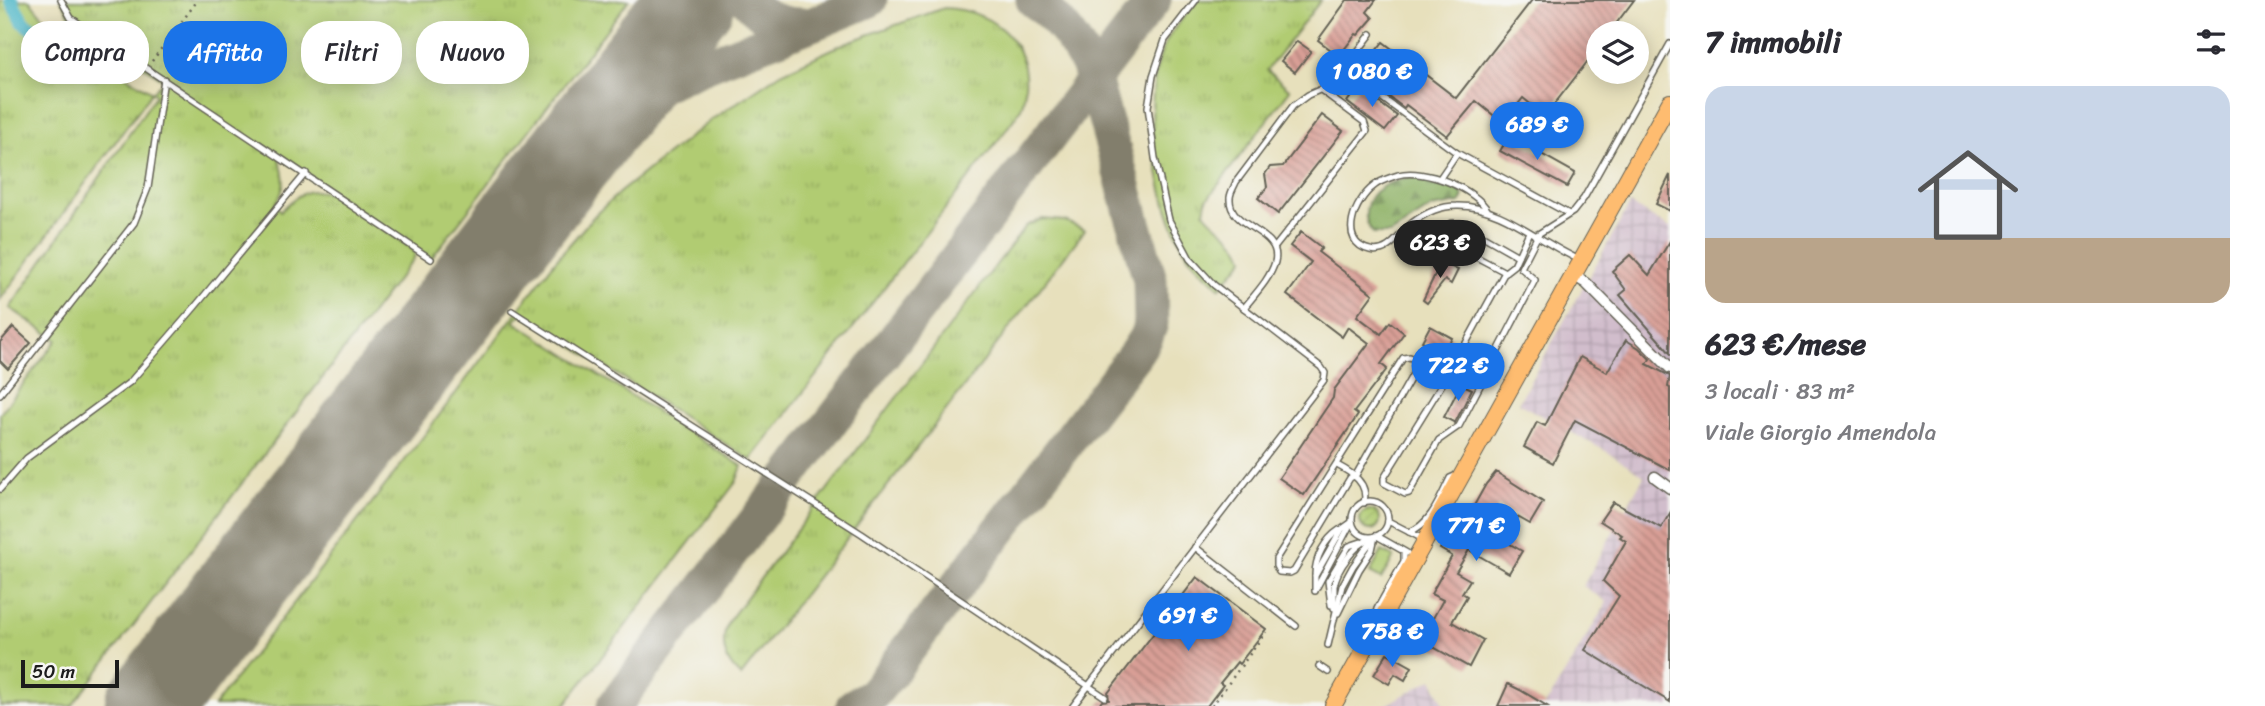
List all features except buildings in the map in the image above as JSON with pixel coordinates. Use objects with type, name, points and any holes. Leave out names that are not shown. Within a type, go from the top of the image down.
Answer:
[{"type":"main road","points":[[1333,706],[1368,644],[1410,555],[1426,540],[1670,102]]},
{"type":"street","points":[[1573,275],[1586,283],[1670,368]]},
{"type":"street","points":[[1655,477],[1670,488]]},
{"type":"lane","points":[[61,0],[76,21]]},
{"type":"lane","points":[[1073,706],[1324,380],[1325,373],[1321,367],[1214,285],[1183,249],[1167,213],[1155,158],[1148,107],[1153,76],[1165,40],[1196,0]]},
{"type":"lane","points":[[1244,308],[1276,260],[1275,247],[1239,219],[1231,206],[1230,197],[1236,182],[1293,106],[1308,95],[1333,84],[1371,34]]},
{"type":"lane","points":[[1534,235],[1521,268],[1535,280],[1459,426],[1439,440],[1409,493],[1405,494],[1384,483],[1384,478],[1454,365],[1505,272],[1514,265],[1534,235],[1569,214],[1584,198],[1670,44]]},
{"type":"lane","points":[[1344,70],[1457,153],[1569,214]]},
{"type":"lane","points":[[0,394],[134,223],[148,188],[163,84]]},
{"type":"lane","points":[[172,84],[431,258]]},
{"type":"lane","points":[[1275,247],[1367,131],[1364,122],[1321,90]]},
{"type":"lane","points":[[1440,178],[1457,153]]},
{"type":"lane","points":[[0,489],[27,458],[130,382],[306,173]]},
{"type":"lane","points":[[1488,211],[1484,203],[1440,178],[1403,174],[1385,179],[1372,187],[1356,208],[1351,221],[1352,232],[1357,243],[1369,250],[1385,249],[1418,219],[1444,207],[1459,206],[1488,211],[1582,260]]},
{"type":"lane","points":[[1505,272],[1442,239],[1439,230],[1452,223],[1460,223],[1518,256]]},
{"type":"lane","points":[[512,311],[862,534],[1105,697]]},
{"type":"lane","points":[[1410,357],[1416,361],[1417,368],[1356,475],[1350,478],[1294,571],[1279,572],[1276,559],[1403,358],[1410,357]]},
{"type":"lane","points":[[1337,465],[1356,475],[1366,495],[1364,503]]},
{"type":"lane","points":[[1409,532],[1416,530],[1429,517],[1450,478],[1463,473]]},
{"type":"lane","points":[[1352,521],[1342,529],[1315,576],[1315,591],[1352,521],[1356,509],[1364,503],[1374,502],[1382,507],[1388,521],[1426,540]]},
{"type":"lane","points":[[1352,521],[1359,533],[1376,536],[1410,555]]},
{"type":"lane","points":[[1334,622],[1335,583],[1352,552],[1362,542],[1384,530],[1388,521]]},
{"type":"lane","points":[[1328,645],[1334,622],[1359,570],[1372,550],[1376,536]]},
{"type":"lane","points":[[1195,547],[1296,626]]},
{"type":"lane","points":[[1319,666],[1328,672]]},
{"type":"path","points":[[149,64],[198,0]]},
{"type":"path","points":[[1212,706],[1266,632]]},
{"type":"path","points":[[1235,665],[1240,668]]},
{"type":"path","points":[[1231,670],[1236,674]]},
{"type":"shaded area","points":[[1630,204],[1670,228],[1670,706],[1545,706],[1607,602],[1583,586],[1644,476],[1611,454],[1518,403]]},
{"type":"shaded area","points":[[1432,679],[1445,706],[1384,706]]},
{"type":"green space","points":[[0,0],[30,0],[48,21],[21,21],[21,84],[139,84],[152,92],[0,300]]},
{"type":"green space","points":[[61,0],[629,0],[431,259],[278,156],[284,181],[282,193],[275,205],[281,211],[303,194],[315,191],[330,194],[411,248],[415,253],[414,258],[72,706],[0,706],[0,414],[57,340],[10,308],[156,95],[152,92],[163,81],[163,84],[287,84],[287,21],[163,21],[163,79],[149,70],[149,21],[76,21]]},
{"type":"green space","points":[[1198,0],[1321,0],[1267,70],[1290,90],[1206,201],[1204,212],[1238,245],[1244,259],[1220,288],[1190,259],[1176,233],[1159,178],[1154,147],[1152,116],[1159,60],[1168,38]]},
{"type":"green space","points":[[944,8],[963,10],[980,16],[1008,35],[1023,64],[1025,82],[1022,106],[751,460],[522,314],[516,318],[515,322],[521,326],[742,466],[736,482],[564,706],[214,706],[556,260],[595,215],[711,120],[781,73],[845,43]]},
{"type":"green space","points":[[1408,177],[1440,181],[1462,193],[1463,199],[1460,203],[1431,208],[1391,234],[1374,234],[1367,222],[1368,202],[1376,191],[1385,185]]},
{"type":"green space","points":[[1042,219],[1065,221],[1085,230],[741,676],[730,664],[725,651],[724,637],[728,622],[1026,226]]},
{"type":"green space","points":[[1370,510],[1377,513],[1380,520],[1377,527],[1370,530],[1363,527],[1360,520],[1363,513]]},
{"type":"green space","points":[[1382,551],[1394,557],[1381,579],[1370,573]]},
{"type":"waterway","points":[[11,0],[23,21]]},
{"type":"taxiway","points":[[747,0],[774,20],[808,25]]},
{"type":"taxiway","points":[[580,145],[621,109],[666,83],[870,0]]},
{"type":"taxiway","points":[[853,706],[872,695],[884,681],[1135,354],[1151,323],[1150,280],[1094,79],[1069,35],[1053,16],[1033,0]]},
{"type":"taxiway","points":[[614,706],[1154,0]]},
{"type":"runway","points":[[149,706],[691,0]]}]
